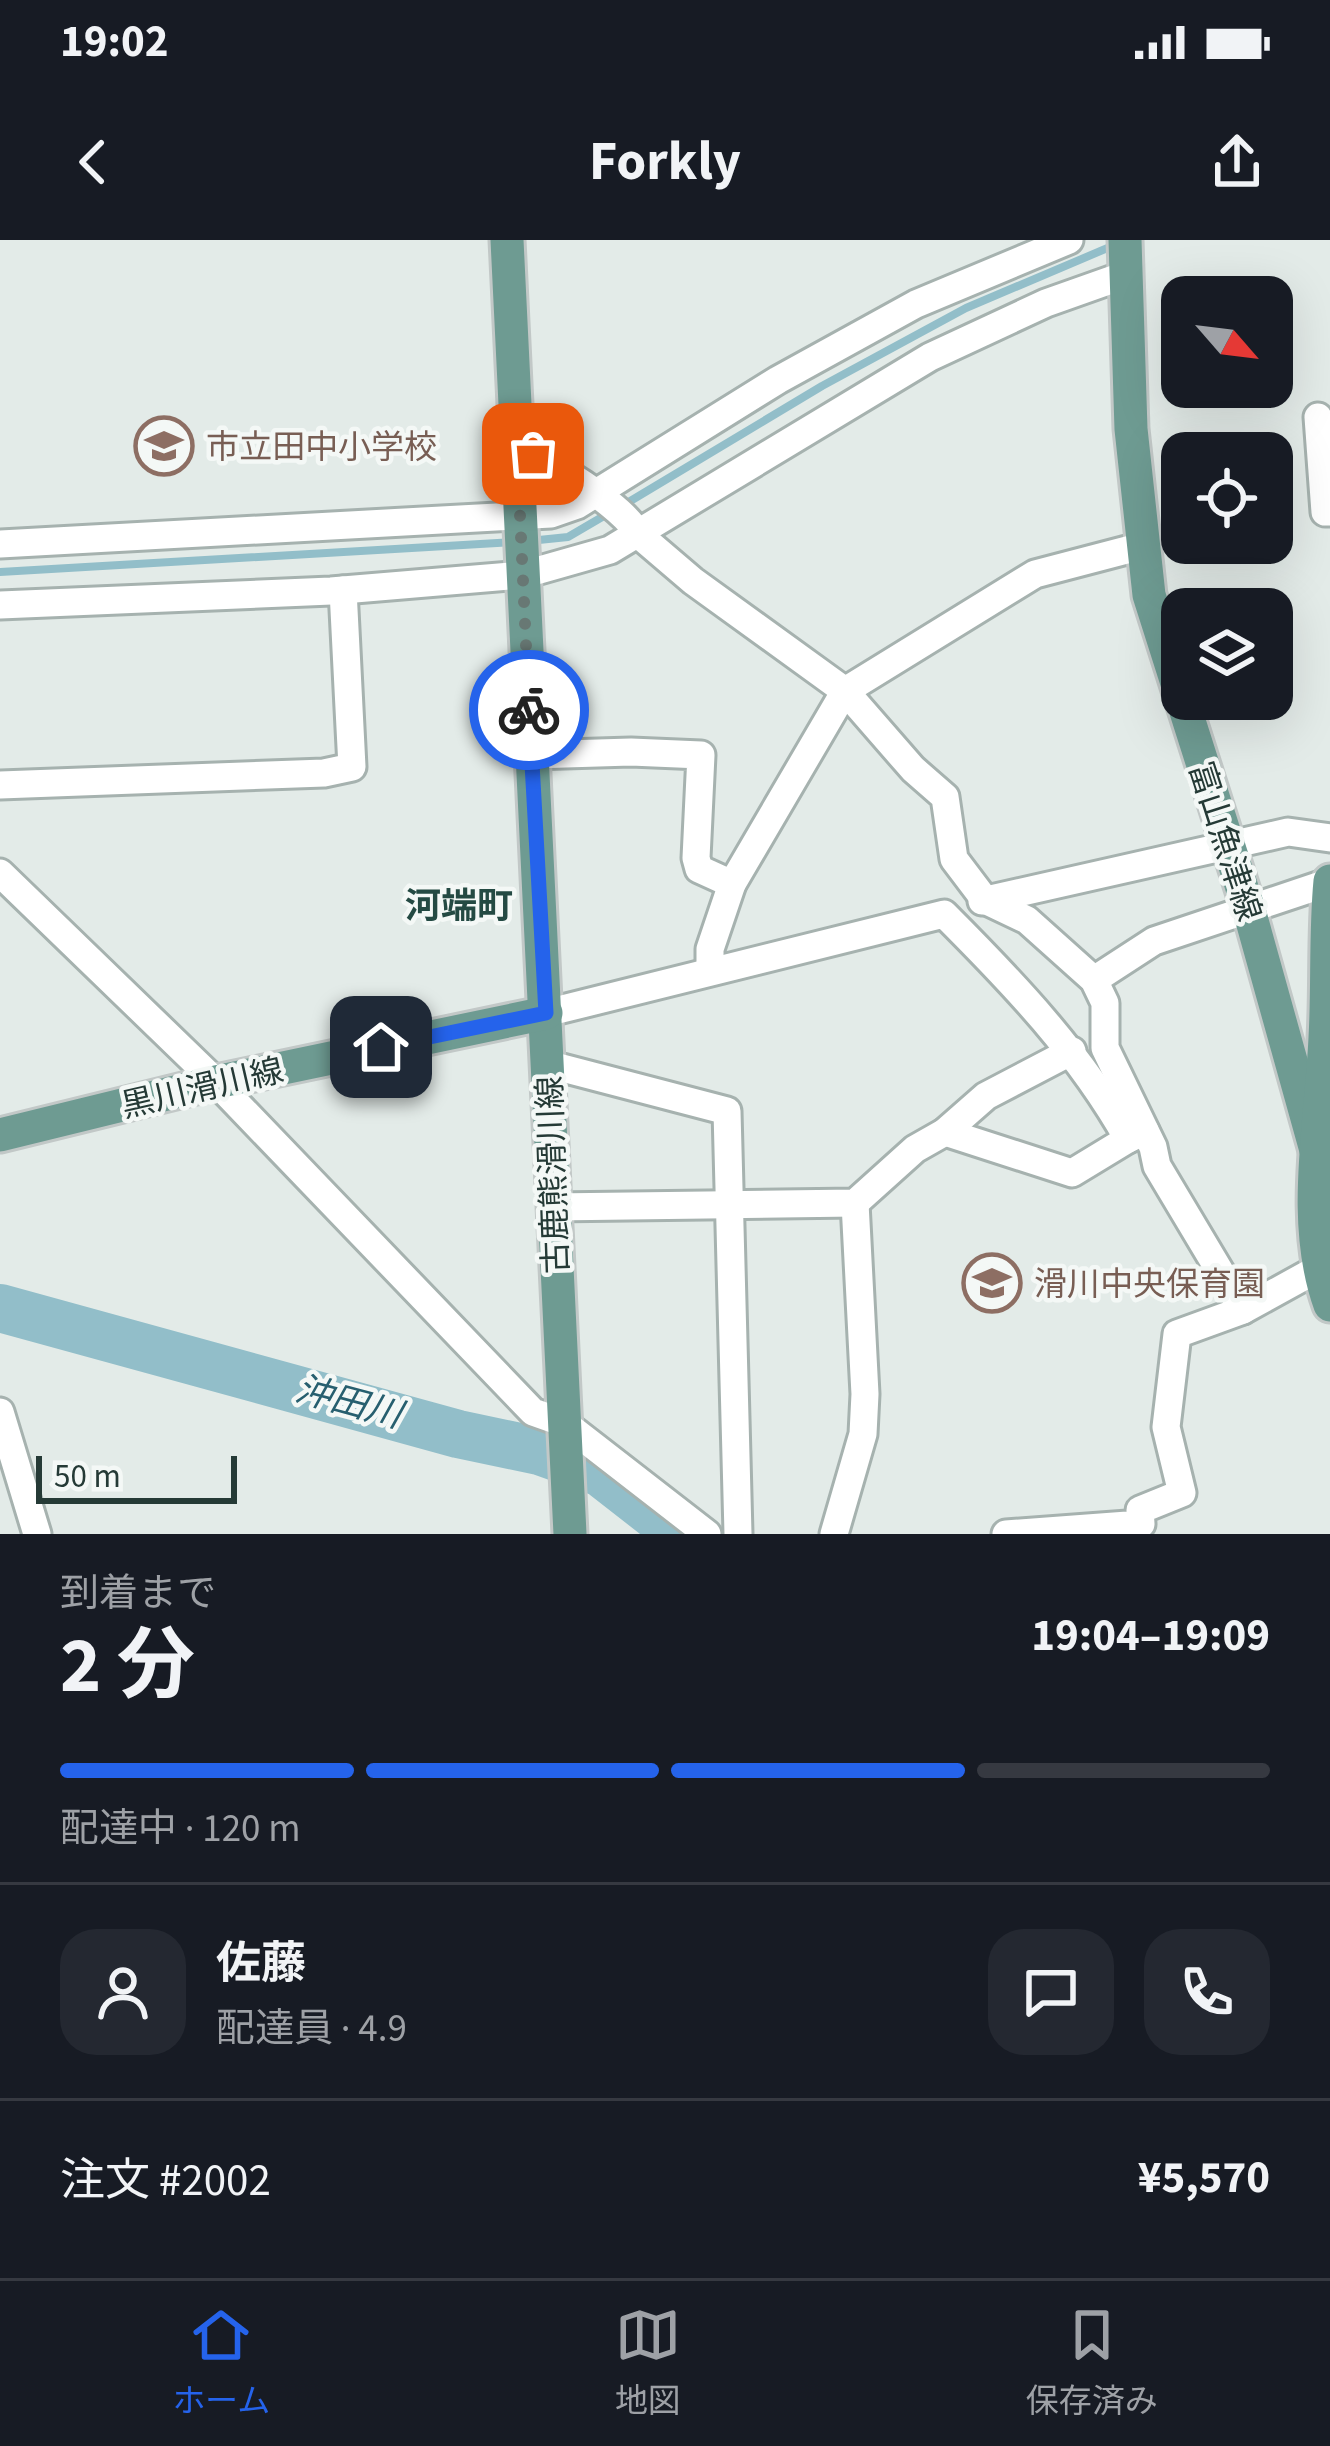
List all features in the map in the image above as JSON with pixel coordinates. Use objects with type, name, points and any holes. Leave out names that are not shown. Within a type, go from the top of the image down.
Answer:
[{"type":"main road","name":"古鹿熊滑川線","points":[[507,240],[570,1534]]},
{"type":"main road","name":"富山魚津線","points":[[1126,240],[1131,429],[1149,595],[1249,910],[1316,1154]]},
{"type":"main road","name":"富山魚津線","points":[[1330,881],[1326,1036],[1316,1154],[1330,1305]]},
{"type":"main road","name":"黒川滑川線","points":[[0,1135],[216,1082],[546,1013]]},
{"type":"street","points":[[0,544],[550,514],[577,505],[778,380],[916,304],[1069,240]]},
{"type":"street","points":[[0,605],[343,590],[522,575],[610,550],[930,357],[1046,303],[1125,275]]},
{"type":"street","points":[[1318,417],[1325,512],[1330,512]]},
{"type":"street","points":[[517,450],[533,454],[591,493],[633,524],[638,534],[693,581],[845,691],[913,769],[945,797],[954,859],[986,900],[1028,920],[1094,980],[1105,1003],[1105,1048],[1137,1135]]},
{"type":"street","points":[[710,970],[710,949],[731,884],[845,691],[1035,574],[1142,546]]},
{"type":"street","points":[[0,785],[324,773],[352,767],[343,590]]},
{"type":"street","points":[[532,755],[701,755],[696,858],[699,869],[731,884]]},
{"type":"street","points":[[546,1013],[986,900],[1288,832],[1330,838]]},
{"type":"street","points":[[0,873],[216,1082],[533,1412],[707,1534]]},
{"type":"street","points":[[1094,980],[1154,941],[1330,881]]},
{"type":"street","points":[[944,914],[1072,1051],[1137,1135],[1243,1310]]},
{"type":"street","points":[[552,1208],[855,1203],[915,1149],[946,1132],[986,1096],[1072,1051]]},
{"type":"street","points":[[547,1064],[727,1111],[738,1534]]},
{"type":"street","points":[[946,1132],[1072,1173],[1137,1135]]},
{"type":"street","points":[[833,1534],[863,1434],[855,1203]]},
{"type":"street","points":[[1006,1534],[1143,1529],[1140,1510],[1182,1493],[1166,1426],[1177,1334],[1243,1310],[1324,1265]]},
{"type":"street","points":[[0,1412],[37,1534]]},
{"type":"waterway","points":[[622,506],[822,386],[966,308],[1117,244]]},
{"type":"waterway","points":[[529,541],[568,537],[609,513]]},
{"type":"waterway","points":[[0,572],[514,542]]},
{"type":"waterway","name":"沖田川","points":[[0,1308],[458,1434],[539,1451],[601,1473],[679,1534]]},
{"type":"way so far","points":[[529,710],[517,450],[533,454]]},
{"type":"place","name":"市立田中小学校","points":[[164,446]]},
{"type":"place","name":"滑川中央保育園","points":[[992,1283]]},
{"type":"district","name":"河端町","points":[[459,905]]},
{"type":"route","points":[[381,1047],[546,1013],[529,710]]}]
